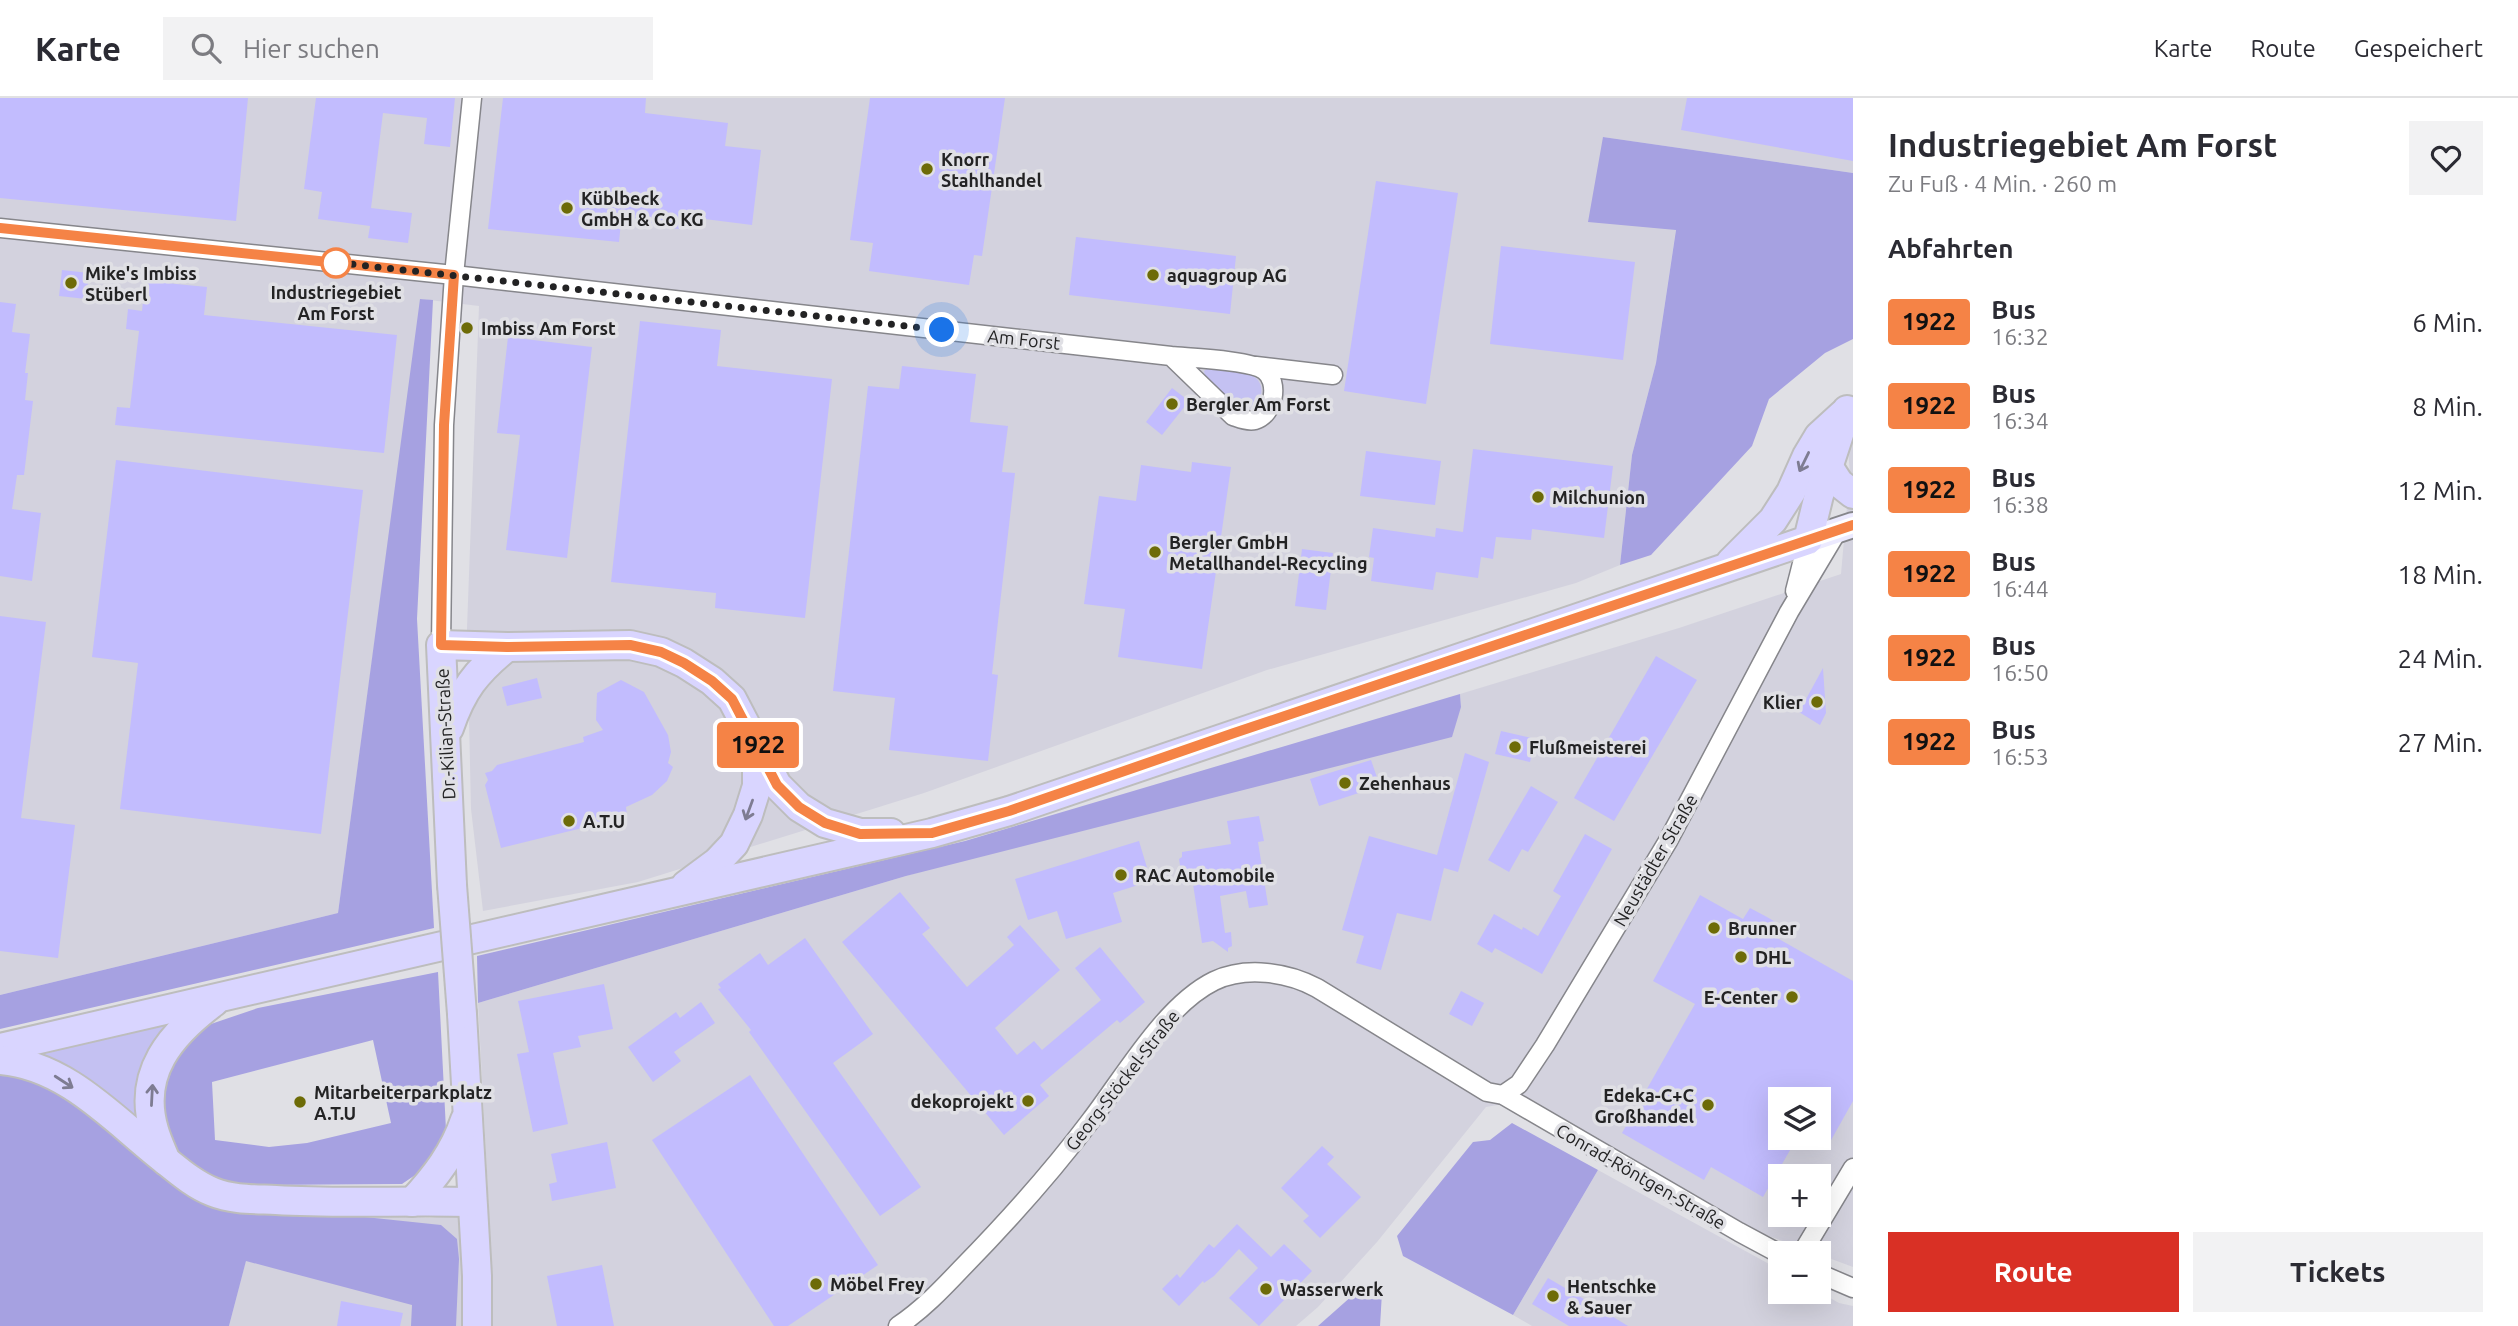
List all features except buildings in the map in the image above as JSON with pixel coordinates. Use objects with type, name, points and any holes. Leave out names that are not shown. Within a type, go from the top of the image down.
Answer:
[{"type":"main road","points":[[0,1048],[932,833],[1009,811],[1808,540],[1828,466],[1850,407]]},
{"type":"main road","points":[[1726,567],[1773,520],[1791,492],[1819,436],[1850,407]]},
{"type":"main road","points":[[1828,466],[1839,483],[1853,494]]},
{"type":"main road","name":"Neustädter Straße","points":[[1808,540],[1846,528]]},
{"type":"main road","points":[[441,645],[630,645],[661,652],[712,681],[732,699],[777,785],[799,807],[825,823],[860,834],[932,833]]},
{"type":"main road","name":"Dr.-Kilian-Straße","points":[[441,645],[477,1326]]},
{"type":"main road","points":[[444,740],[455,710],[472,679],[507,647]]},
{"type":"main road","points":[[675,893],[717,862],[734,844],[748,815],[757,786],[757,743]]},
{"type":"main road","points":[[166,1161],[153,1129],[150,1095],[156,1067],[171,1039],[194,1017],[219,999]]},
{"type":"main road","points":[[0,1060],[46,1070],[101,1106],[189,1179],[214,1192],[237,1198],[305,1202],[472,1202]]},
{"type":"main road","points":[[412,1202],[443,1167],[460,1135],[467,1114]]},
{"type":"street","name":"Dr.-Kilian-Straße","points":[[441,645],[444,425],[454,275],[472,98]]},
{"type":"street","name":"Am Forst","points":[[0,228],[454,275],[1333,375]]},
{"type":"street","points":[[1171,356],[1224,410],[1243,419],[1255,420],[1270,406],[1274,393],[1271,379],[1265,370],[1253,365]]},
{"type":"street","name":"Neustädter Straße","points":[[1503,1095],[1514,1090],[1545,1045],[1668,841],[1789,612],[1846,528]]},
{"type":"street","name":"Neustädter Straße","points":[[1789,612],[1808,540]]},
{"type":"street","name":"Georg-Stöckel-Straße","points":[[898,1326],[935,1295],[998,1231],[1089,1123],[1170,1017],[1190,996],[1215,981],[1255,972],[1282,975],[1302,981],[1487,1092],[1503,1095]]},
{"type":"street","name":"Conrad-Röntgen-Straße","points":[[1503,1095],[1768,1248]]},
{"type":"street","points":[[1809,1241],[1853,1168]]},
{"type":"street","points":[[1831,1279],[1853,1288]]},
{"type":"shaded area","points":[[0,98],[1853,98],[1853,173],[1603,137],[1676,229],[1656,363],[1632,455],[1620,565],[1576,583],[1267,670],[924,793],[638,882],[483,911],[471,809],[467,628],[479,306],[421,299],[338,913],[0,995]]},
{"type":"shaded area","points":[[1603,137],[1853,173],[1853,339],[1825,353],[1769,399],[1752,446],[1651,555],[1620,565],[1632,455],[1656,363],[1676,230],[1588,222]]},
{"type":"shaded area","points":[[420,299],[433,300],[417,619],[434,928],[0,1029],[0,995],[338,913]]},
{"type":"shaded area","points":[[1208,368],[1246,373],[1257,379],[1261,391],[1257,402],[1246,407],[1234,403],[1205,376],[1204,371]]},
{"type":"shaded area","points":[[1853,439],[1853,1267],[1831,1259],[1831,1241],[1783,1241],[1737,1224],[1531,1099],[1486,1107],[1377,1242],[1318,1307],[1296,1326],[229,1326],[260,1206],[430,1218],[489,1210],[478,1003],[1461,707],[1460,694],[1679,628],[1841,574],[1850,473],[1848,450]]},
{"type":"shaded area","points":[[1460,694],[1461,707],[1452,737],[906,876],[478,1003],[477,956],[965,841]]},
{"type":"shaded area","points":[[438,972],[446,1130],[424,1169],[402,1184],[234,1185],[197,1174],[172,1148],[162,1098],[180,1046],[211,1024],[258,1008]],"holes":[[[373,1040],[391,1123],[307,1143],[269,1147],[215,1140],[212,1082]]]},
{"type":"shaded area","points":[[181,1017],[144,1134],[24,1053]]},
{"type":"shaded area","points":[[13,1069],[91,1112],[153,1170],[183,1192],[218,1204],[441,1225],[457,1239],[459,1259],[456,1326],[411,1326],[412,1305],[246,1261],[229,1326],[0,1326],[0,1070]]},
{"type":"shaded area","points":[[1512,1123],[1598,1170],[1513,1315],[1403,1256],[1397,1236],[1473,1142],[1490,1140]]},
{"type":"shaded area","points":[[1598,1170],[1768,1263],[1768,1304],[1831,1304],[1831,1298],[1853,1306],[1853,1326],[1532,1326],[1513,1315]]},
{"type":"shaded area","points":[[1362,1287],[1382,1293],[1380,1326],[1318,1326]]},
{"type":"bus line","name":"1922","points":[[0,228],[454,275],[444,425],[441,645],[630,645],[661,652],[712,681],[732,699],[777,785],[799,807],[825,823],[860,834],[932,833],[1009,811],[1853,525]]},
{"type":"place","name":"Knorr Stahlhandel","points":[[927,169]]},
{"type":"place","name":"Küblbeck GmbH & Co KG","points":[[567,208]]},
{"type":"place","name":"Industriegebiet Am Forst","points":[[336,263]]},
{"type":"place","name":"aquagroup AG","points":[[1153,275]]},
{"type":"place","name":"Mike's Imbiss Stüberl","points":[[71,283]]},
{"type":"place","name":"Imbiss Am Forst","points":[[467,328]]},
{"type":"place","name":"Bergler Am Forst","points":[[1172,404]]},
{"type":"place","name":"Milchunion","points":[[1538,497]]},
{"type":"place","name":"Bergler GmbH Metallhandel-Recycling","points":[[1155,552]]},
{"type":"place","name":"Klier","points":[[1817,702]]},
{"type":"place","name":"Flußmeisterei","points":[[1515,747]]},
{"type":"place","name":"Zehenhaus","points":[[1345,783]]},
{"type":"place","name":"A.T.U","points":[[569,821]]},
{"type":"place","name":"RAC Automobile","points":[[1121,875]]},
{"type":"place","name":"Brunner","points":[[1714,928]]},
{"type":"place","name":"DHL","points":[[1741,957]]},
{"type":"place","name":"E-Center","points":[[1792,997]]},
{"type":"place","name":"dekoprojekt","points":[[1028,1101]]},
{"type":"place","name":"Mitarbeiterparkplatz A.T.U","points":[[300,1102]]},
{"type":"place","name":"Edeka-C+C Großhandel","points":[[1708,1105]]},
{"type":"place","name":"Möbel Frey","points":[[816,1284]]},
{"type":"place","name":"Wasserwerk","points":[[1266,1289]]},
{"type":"place","name":"Hentschke & Sauer","points":[[1553,1296]]},
{"type":"route","points":[[336,263],[332,262],[942,330]]}]
